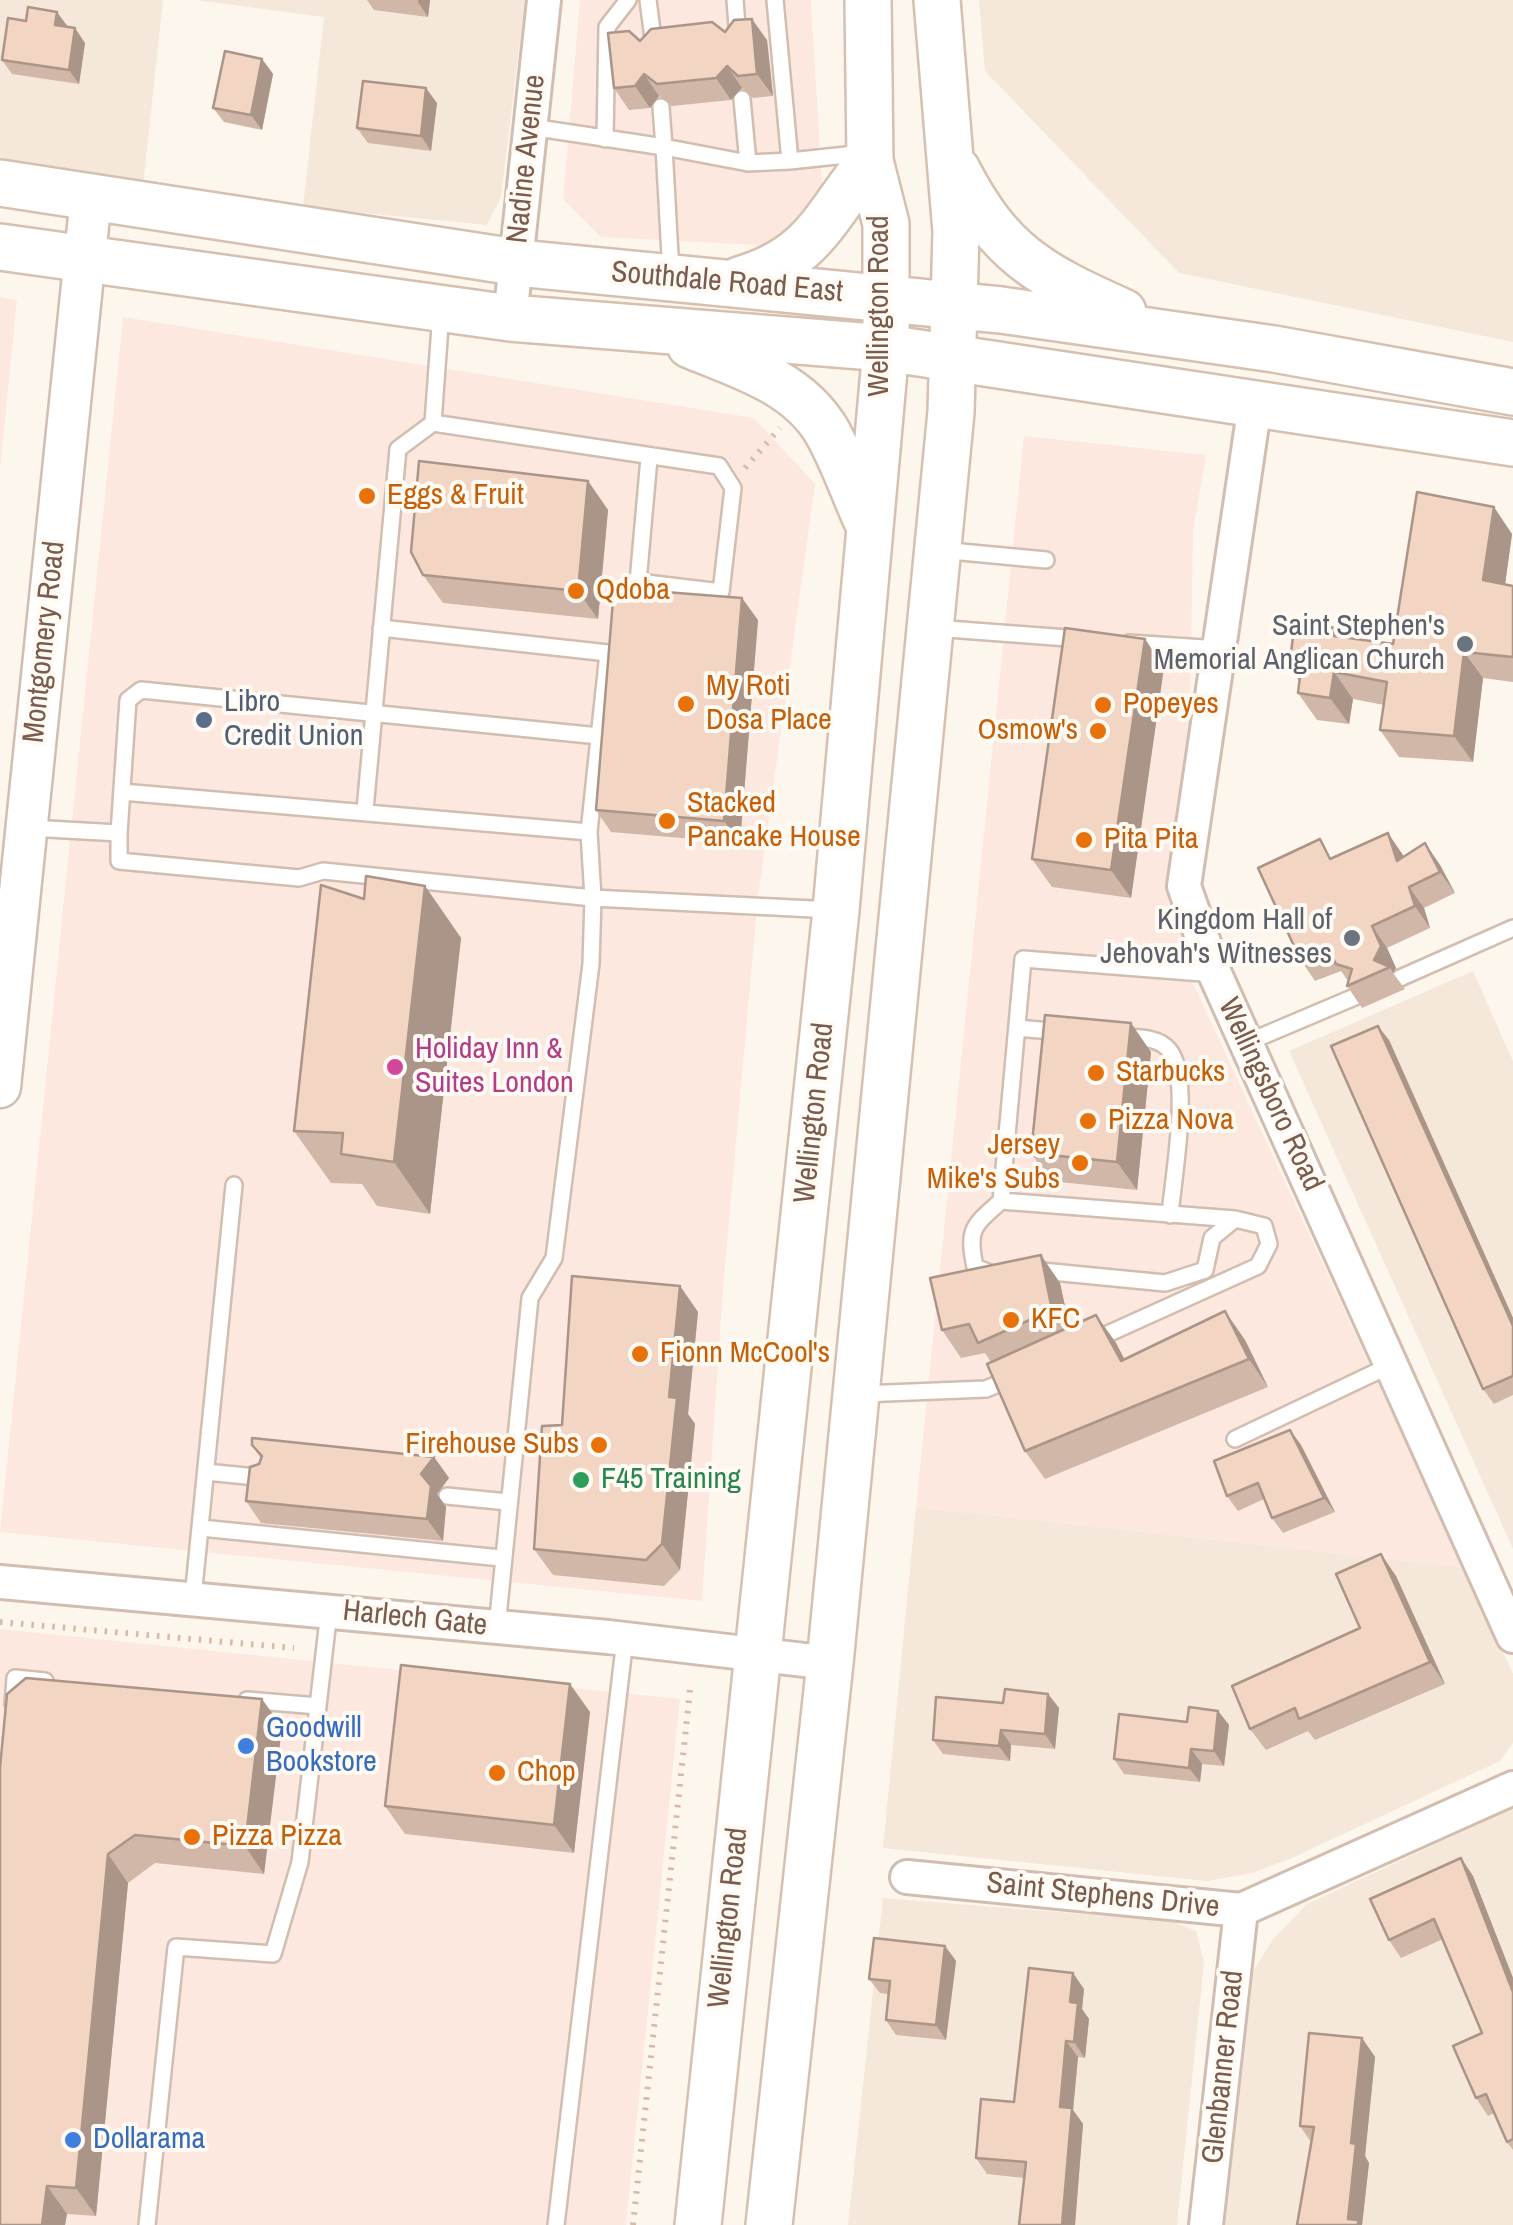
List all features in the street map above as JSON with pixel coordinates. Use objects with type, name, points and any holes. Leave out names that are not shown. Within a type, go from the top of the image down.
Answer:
[{"type":"main road","name":"Wellington Road","points":[[698,2225],[836,910],[886,348],[886,224],[870,157],[868,0]]},
{"type":"main road","points":[[769,2225],[830,1663],[951,412],[956,232],[937,0]]},
{"type":"main road","points":[[950,155],[987,224],[1021,259],[1048,279],[1166,333]]},
{"type":"main road","points":[[731,283],[776,270],[792,259],[824,226],[870,157]]},
{"type":"main road","name":"Southdale Road East","points":[[0,183],[516,262],[954,305],[1166,333],[1513,392]]},
{"type":"main road","name":"Southdale Road East","points":[[0,247],[510,318],[886,348],[1513,443]]},
{"type":"main road","points":[[654,330],[786,387],[824,427],[869,524]]},
{"type":"main road","points":[[786,1386],[854,1395]]},
{"type":"street","name":"Nadine Avenue","points":[[510,318],[544,0]]},
{"type":"street","name":"Montgomery Road","points":[[0,1087],[5,990],[26,828],[91,197]]},
{"type":"street","name":"Wellingsboro Road","points":[[1255,404],[1184,886],[1215,974],[1513,1636]]},
{"type":"street","name":"Harlech Gate","points":[[0,1582],[329,1610],[830,1663]]},
{"type":"street","name":"Saint Stephens Drive","points":[[907,1877],[1241,1910],[1513,1788]]},
{"type":"street","name":"Glenbanner Road","points":[[1206,2225],[1241,1910]]},
{"type":"lane","points":[[605,139],[607,27],[628,0]]},
{"type":"lane","points":[[648,0],[655,52]]},
{"type":"lane","points":[[734,0],[738,43]]},
{"type":"lane","points":[[775,0],[790,160]]},
{"type":"lane","points":[[742,99],[748,163]]},
{"type":"lane","points":[[661,107],[671,278]]},
{"type":"lane","points":[[530,127],[748,163],[870,157]]},
{"type":"lane","points":[[432,423],[442,308]]},
{"type":"lane","points":[[364,810],[398,449],[432,423],[720,466],[733,488],[722,592],[638,582],[649,458]]},
{"type":"lane","points":[[938,550],[1046,560]]},
{"type":"lane","points":[[381,628],[608,654],[588,832],[593,898],[591,964],[561,1220],[552,1268],[530,1298],[497,1627]]},
{"type":"lane","points":[[930,628],[1219,649]]},
{"type":"lane","points":[[599,736],[141,690],[128,700],[118,861],[299,878],[323,872],[593,898],[836,910]]},
{"type":"lane","points":[[122,792],[588,832]]},
{"type":"lane","points":[[26,828],[119,833]]},
{"type":"lane","points":[[1400,978],[1513,928]]},
{"type":"lane","points":[[1215,974],[1023,959],[1000,1201],[974,1226],[970,1241],[975,1267],[998,1276],[1036,1269],[1165,1283],[1205,1270],[1212,1238],[1236,1220]]},
{"type":"lane","points":[[1246,1043],[1357,996]]},
{"type":"lane","points":[[1017,1028],[1074,1032]]},
{"type":"lane","points":[[1113,1036],[1152,1039],[1168,1048],[1181,1074],[1170,1214]]},
{"type":"lane","points":[[193,1598],[234,1185]]},
{"type":"lane","points":[[1000,1201],[1236,1220],[1264,1226],[1269,1244],[1258,1266],[1077,1348]]},
{"type":"lane","points":[[1234,1439],[1393,1364]]},
{"type":"lane","points":[[854,1395],[986,1390],[1022,1373]]},
{"type":"lane","points":[[206,1472],[266,1478]]},
{"type":"lane","points":[[447,1496],[508,1502]]},
{"type":"lane","points":[[201,1528],[502,1558]]},
{"type":"lane","points":[[158,2225],[147,2224],[176,1947],[272,1954],[300,1862],[329,1610]]},
{"type":"lane","points":[[556,2225],[625,1639]]},
{"type":"lane","points":[[10,1728],[6,1710],[14,1678],[72,1684]]},
{"type":"lane","points":[[223,1698],[318,1706]]},
{"type":"path","points":[[745,468],[787,420]]},
{"type":"path","points":[[0,1622],[294,1648]]},
{"type":"path","points":[[633,2225],[690,1690]]},
{"type":"shaded area","points":[[0,0],[163,0],[142,196],[0,172]]},
{"type":"shaded area","points":[[195,0],[525,0],[501,197],[487,225],[303,207],[324,17]]},
{"type":"shaded area","points":[[580,0],[811,0],[823,202],[777,246],[601,237],[563,199]]},
{"type":"shaded area","points":[[979,0],[1513,0],[1513,342],[1179,273],[985,71]]},
{"type":"shaded area","points":[[0,297],[17,300],[0,470]]},
{"type":"shaded area","points":[[123,317],[754,418],[815,484],[758,897],[723,1289],[702,1601],[0,1532]]},
{"type":"shaded area","points":[[1024,436],[1206,455],[1193,532],[1186,968],[1463,1567],[916,1507]]},
{"type":"shaded area","points":[[1473,971],[1513,1061],[1513,1549],[1289,1051]]},
{"type":"shaded area","points":[[916,1507],[1463,1567],[1513,1674],[1513,1743],[1500,1761],[1292,1858],[1252,1873],[1207,1881],[883,1848]]},
{"type":"shaded area","points":[[0,1629],[680,1699],[626,2225],[0,2225]]},
{"type":"shaded area","points":[[1513,1808],[1513,2225],[1221,2225],[1251,1975],[1273,1939],[1307,1904]]},
{"type":"shaded area","points":[[883,1898],[1171,1921],[1196,1931],[1204,1963],[1177,2225],[848,2225]]},
{"type":"building","points":[[28,7],[57,12],[55,25],[75,28],[69,70],[2,60],[8,18],[26,21]]},
{"type":"building","points":[[752,19],[757,74],[738,76],[727,66],[716,78],[657,84],[644,74],[635,86],[614,88],[608,33],[629,31],[640,41],[651,29],[712,22],[725,32],[734,20]]},
{"type":"building","points":[[225,51],[262,59],[251,115],[213,108]]},
{"type":"building","points":[[363,81],[426,88],[421,136],[357,128]]},
{"type":"building","points":[[419,461],[588,481],[578,591],[423,575],[411,552]]},
{"type":"building","points":[[1417,492],[1494,507],[1483,580],[1513,586],[1513,657],[1464,652],[1454,736],[1380,730],[1387,682],[1334,672],[1330,698],[1298,693],[1301,668],[1289,667],[1295,622],[1335,628],[1334,636],[1393,644]]},
{"type":"building","points":[[614,588],[742,598],[724,821],[596,810]]},
{"type":"building","points":[[1065,628],[1145,639],[1111,870],[1032,859]]},
{"type":"building","name":"Kingdom Hall of Jehovah's Witnesses","points":[[1388,833],[1397,861],[1425,843],[1440,872],[1409,887],[1415,906],[1372,926],[1381,946],[1374,960],[1390,967],[1347,986],[1352,969],[1336,964],[1328,948],[1300,959],[1258,868],[1320,839],[1330,859]]},
{"type":"building","points":[[366,876],[425,886],[394,1162],[341,1154],[343,1133],[294,1131],[321,885],[364,899]]},
{"type":"building","points":[[1045,1015],[1131,1023],[1117,1162],[1031,1153]]},
{"type":"building","points":[[1378,1026],[1513,1326],[1513,1376],[1483,1389],[1331,1046]]},
{"type":"building","points":[[1041,1255],[1052,1310],[978,1343],[969,1324],[942,1330],[930,1278]]},
{"type":"building","points":[[572,1276],[680,1286],[669,1397],[677,1398],[662,1544],[646,1560],[534,1549],[542,1426],[562,1425]]},
{"type":"building","points":[[1225,1311],[1249,1359],[1025,1451],[987,1364],[1096,1315],[1121,1361]]},
{"type":"building","points":[[1290,1430],[1324,1498],[1272,1518],[1258,1483],[1227,1496],[1214,1461]]},
{"type":"building","points":[[252,1438],[434,1457],[421,1474],[431,1486],[427,1519],[246,1501],[250,1467],[259,1464],[262,1456],[252,1445]]},
{"type":"building","points":[[1381,1554],[1430,1662],[1299,1719],[1295,1708],[1250,1729],[1232,1686],[1360,1628],[1336,1574]]},
{"type":"building","name":"Chop","points":[[401,1665],[570,1684],[554,1825],[385,1806]]},
{"type":"building","points":[[26,1678],[262,1699],[245,1846],[135,1835],[108,1854],[76,2188],[47,2186],[42,2225],[0,2225],[0,1768],[7,1694]]},
{"type":"building","points":[[1005,1689],[1048,1694],[1045,1734],[1001,1730],[999,1746],[933,1740],[936,1697],[1003,1703]]},
{"type":"building","points":[[1189,1707],[1218,1711],[1214,1751],[1191,1749],[1189,1768],[1114,1759],[1119,1714],[1187,1722]]},
{"type":"building","points":[[1461,1858],[1513,1992],[1513,2139],[1507,2142],[1486,2094],[1476,2098],[1453,2046],[1482,2033],[1434,1919],[1389,1940],[1370,1899]]},
{"type":"building","points":[[874,1938],[945,1946],[936,2025],[886,2020],[890,1981],[869,1979]]},
{"type":"building","points":[[1029,1968],[1073,1973],[1070,2002],[1078,2003],[1074,2042],[1066,2041],[1060,2107],[1072,2108],[1062,2225],[1019,2225],[1026,2162],[976,2158],[981,2099],[1014,2102]]},
{"type":"building","points":[[1309,2033],[1362,2038],[1348,2219],[1358,2220],[1358,2225],[1297,2225],[1314,2127],[1300,2126]]},
{"type":"place","name":"Eggs & Fruit","points":[[367,496]]},
{"type":"place","name":"Qdoba","points":[[576,591]]},
{"type":"place","name":"Saint Stephen's Memorial Anglican Church","points":[[1465,644]]},
{"type":"place","name":"My Roti Dosa Place","points":[[686,704]]},
{"type":"place","name":"Popeyes","points":[[1103,705]]},
{"type":"place","name":"Libro Credit Union","points":[[204,720]]},
{"type":"place","name":"Osmow's","points":[[1098,731]]},
{"type":"place","name":"Stacked Pancake House","points":[[667,821]]},
{"type":"place","name":"Pita Pita","points":[[1084,840]]},
{"type":"place","name":"Kingdom Hall of Jehovah's Witnesses","points":[[1352,938]]},
{"type":"place","name":"Holiday Inn & Suites London","points":[[395,1067]]},
{"type":"place","name":"Starbucks","points":[[1096,1073]]},
{"type":"place","name":"Pizza Nova","points":[[1088,1121]]},
{"type":"place","name":"Jersey Mike's Subs","points":[[1080,1163]]},
{"type":"place","name":"KFC","points":[[1011,1320]]},
{"type":"place","name":"Fionn McCool's","points":[[640,1354]]},
{"type":"place","name":"Firehouse Subs","points":[[599,1445]]},
{"type":"place","name":"F45 Training","points":[[581,1480]]},
{"type":"place","name":"Goodwill Bookstore","points":[[246,1746]]},
{"type":"place","name":"Chop","points":[[497,1773]]},
{"type":"place","name":"Pizza Pizza","points":[[192,1837]]},
{"type":"place","name":"Dollarama","points":[[73,2140]]}]
